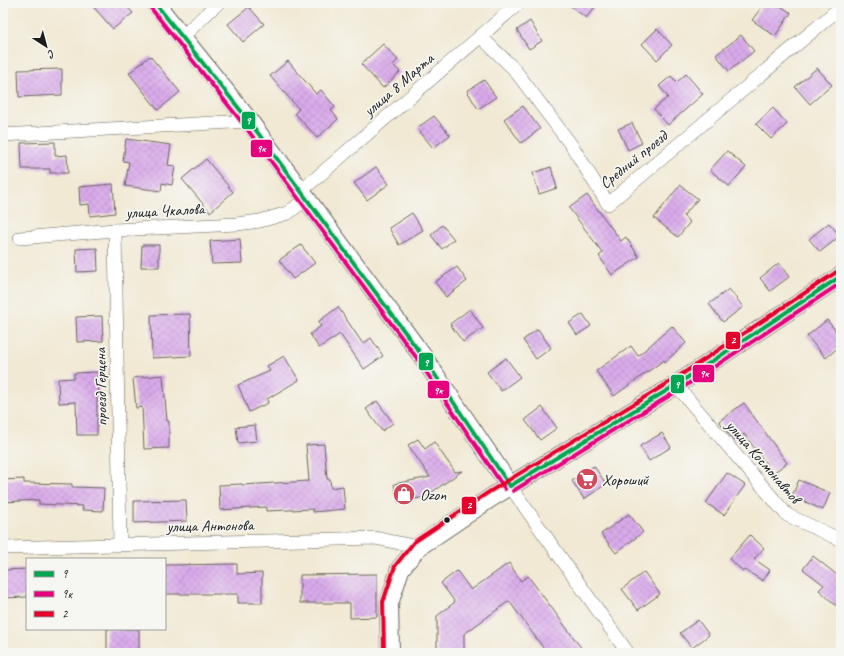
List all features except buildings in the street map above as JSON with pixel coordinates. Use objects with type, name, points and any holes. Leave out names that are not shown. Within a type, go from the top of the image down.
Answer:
[{"type":"main road","points":[[155,3],[249,121],[421,354],[510,486]]},
{"type":"main road","points":[[390,653],[389,604],[400,569],[418,547],[510,486],[676,385],[841,276]]},
{"type":"street","points":[[182,36],[218,3]]},
{"type":"street","name":"улица 8 Марта","points":[[303,195],[480,36],[519,3]]},
{"type":"street","name":"Средний проезд","points":[[480,36],[514,70],[572,146],[608,204],[841,7]]},
{"type":"street","points":[[3,135],[249,121]]},
{"type":"street","name":"улица Чкалова","points":[[20,238],[115,230],[237,224],[260,221],[288,213],[303,195]]},
{"type":"street","name":"проезд Герцена","points":[[115,230],[120,544]]},
{"type":"street","name":"улица Космонавтов","points":[[676,385],[787,515],[841,540]]},
{"type":"street","points":[[510,486],[628,653]]},
{"type":"street","name":"улица Антонова","points":[[3,548],[375,538],[418,547]]},
{"type":"transit line","name":"9","points":[[155,3],[249,121],[421,354],[510,486]]},
{"type":"transit line","name":"9к","points":[[150,7],[244,125],[416,357],[505,489]]},
{"type":"transit line","name":"2","points":[[384,653],[383,602],[395,566],[414,542],[489,492],[673,380],[838,271]]},
{"type":"transit line","name":"9","points":[[510,486],[676,385],[841,276]]},
{"type":"transit line","name":"9к","points":[[513,491],[679,390],[841,283]]},
{"type":"place","name":"Хороший","points":[[587,479]]},
{"type":"place","name":"Ozon","points":[[404,494]]}]
